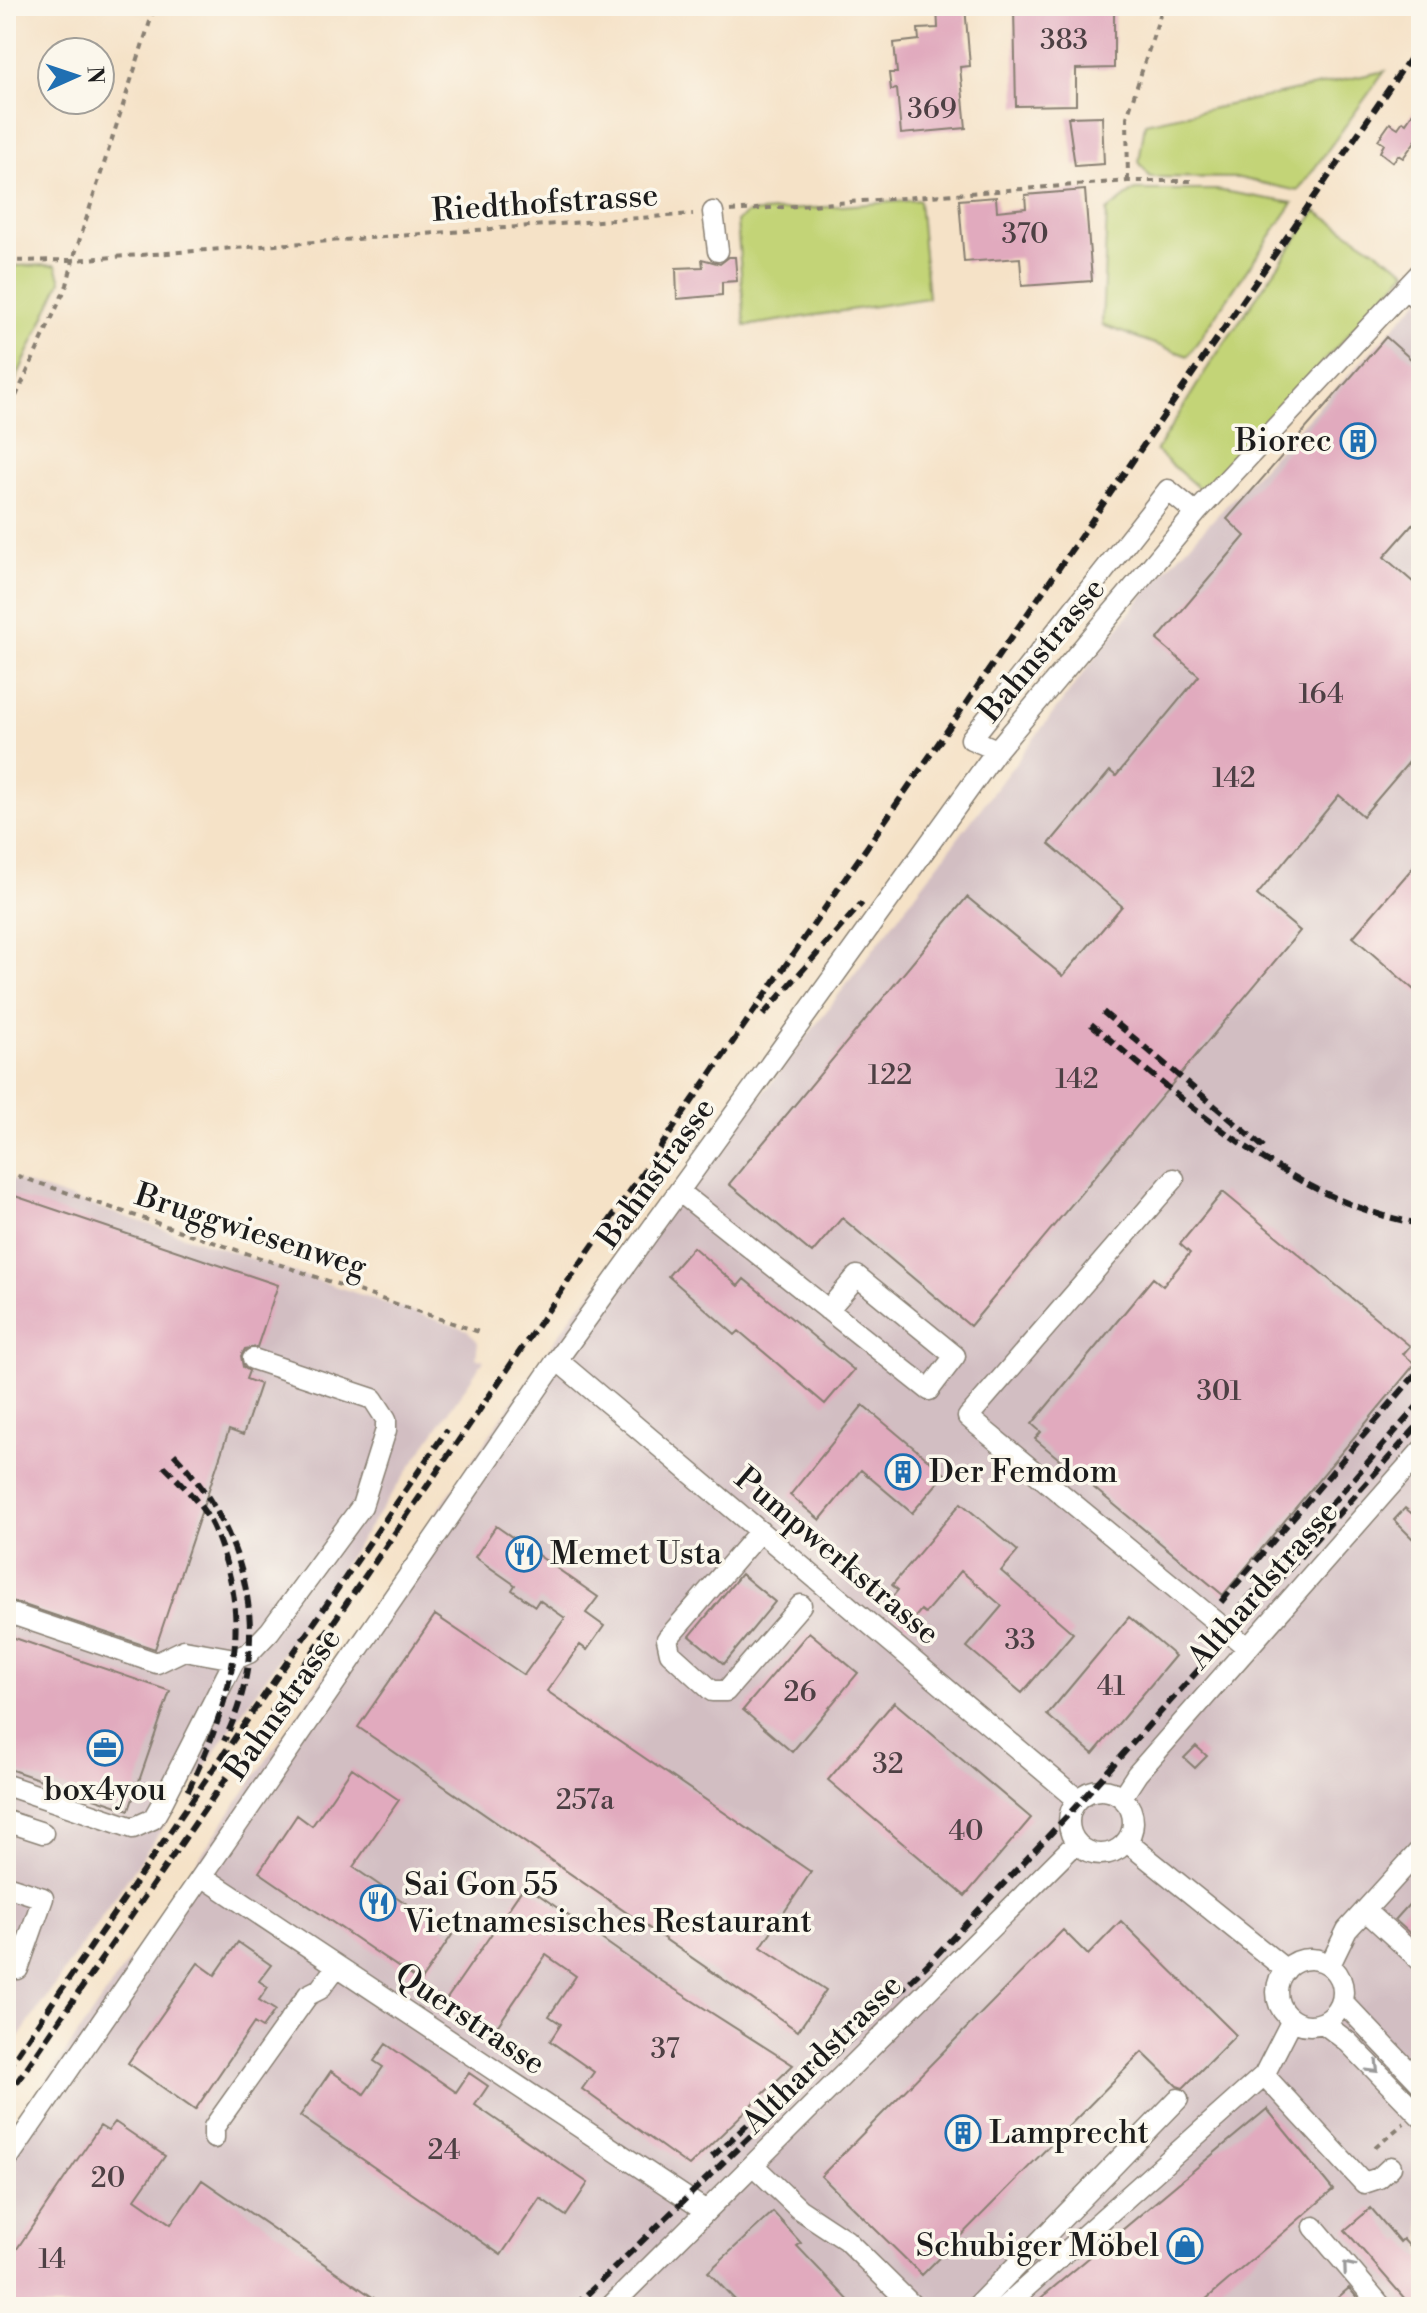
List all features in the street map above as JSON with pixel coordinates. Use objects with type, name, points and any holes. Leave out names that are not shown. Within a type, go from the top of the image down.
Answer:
[{"type":"street","points":[[713,212],[718,251]]},
{"type":"street","name":"Bahnstrasse","points":[[6,2161],[557,1360],[997,750],[1196,513],[1421,272]]},
{"type":"street","points":[[1406,288],[1421,303]]},
{"type":"street","points":[[997,750],[971,739],[1168,490],[1196,513]]},
{"type":"street","points":[[1174,1179],[968,1417],[1248,1648]]},
{"type":"street","points":[[680,1192],[828,1310],[929,1390],[955,1356],[857,1276],[828,1310]]},
{"type":"street","points":[[6,1612],[157,1663],[184,1650],[235,1659],[249,1653],[270,1631],[362,1506],[386,1430],[386,1419],[373,1399],[253,1359]]},
{"type":"street","name":"Pumpwerkstrasse","points":[[557,1360],[1077,1799]]},
{"type":"street","name":"Althardstrasse","points":[[1122,1797],[1137,1774],[1421,1451]]},
{"type":"street","points":[[760,1531],[667,1639],[670,1653],[712,1691],[726,1691],[801,1605]]},
{"type":"street","points":[[6,1785],[133,1828],[144,1826],[161,1805],[235,1659]]},
{"type":"street","points":[[1098,1789],[1122,1797],[1133,1814],[1127,1842],[1111,1853],[1101,1854],[1083,1849],[1076,1843],[1069,1824],[1077,1799],[1098,1789]]},
{"type":"street","points":[[6,1821],[43,1833]]},
{"type":"street","points":[[1127,1842],[1286,1970]]},
{"type":"street","name":"Althardstrasse","points":[[618,2304],[706,2211],[1076,1843]]},
{"type":"street","points":[[1330,1965],[1339,1941],[1421,1849]]},
{"type":"street","name":"Querstrasse","points":[[202,1876],[706,2211]]},
{"type":"street","points":[[6,1886],[43,1898],[12,1967]]},
{"type":"street","points":[[1365,1910],[1421,1961]]},
{"type":"street","points":[[1307,1959],[1330,1965],[1342,1981],[1342,2001],[1335,2014],[1323,2023],[1307,2025],[1292,2020],[1279,2002],[1277,1991],[1286,1970],[1307,1959]]},
{"type":"street","points":[[214,2138],[214,2127],[299,2007],[308,1995],[320,1989],[337,1966]]},
{"type":"street","points":[[1342,2001],[1421,2084]]},
{"type":"street","points":[[1004,2307],[1264,2075],[1292,2020]]},
{"type":"street","points":[[1323,2023],[1348,2042],[1414,2119]]},
{"type":"street","points":[[1264,2075],[1364,2183],[1379,2178],[1391,2167]]},
{"type":"street","points":[[976,2307],[1178,2099]]},
{"type":"street","points":[[753,2165],[799,2209],[846,2240],[914,2307]]},
{"type":"street","points":[[1314,2227],[1382,2307]]},
{"type":"path","points":[[6,418],[67,285],[155,6]]},
{"type":"path","points":[[1128,181],[1127,117],[1163,6]]},
{"type":"path","name":"Riedthofstrasse","points":[[6,261],[73,260],[1128,181],[1191,181]]},
{"type":"path","name":"Bruggwiesenweg","points":[[6,1172],[482,1333]]},
{"type":"path","points":[[1375,2148],[1414,2119]]},
{"type":"shaded area","points":[[1421,298],[1421,2307],[6,2307],[6,2139],[573,1314],[773,1081],[1147,590]]},
{"type":"shaded area","points":[[6,1177],[467,1330],[478,1342],[476,1358],[484,1360],[6,2056]]},
{"type":"green space","points":[[1385,71],[1298,191],[1239,178],[1150,177],[1139,162],[1145,123]]},
{"type":"green space","points":[[1135,190],[1216,190],[1293,203],[1188,356],[1102,325],[1107,211]]},
{"type":"green space","points":[[919,200],[928,298],[745,326],[737,221],[748,213]]},
{"type":"green space","points":[[1316,211],[1407,271],[1203,492],[1156,451],[1212,361]]},
{"type":"green space","points":[[56,265],[61,281],[6,401],[6,266]]},
{"type":"building","points":[[937,6],[965,6],[970,66],[960,67],[966,128],[901,134],[897,89],[891,90],[889,73],[897,73],[894,43],[919,40],[918,29],[938,28]]},
{"type":"building","points":[[1106,6],[1106,11],[1114,11],[1114,68],[1076,69],[1076,105],[1016,106],[1014,8]]},
{"type":"building","points":[[1421,101],[1421,133],[1403,158],[1398,155],[1393,162],[1380,152],[1384,144],[1378,140],[1390,123],[1398,128],[1403,121],[1406,123]]},
{"type":"building","points":[[1102,116],[1104,164],[1075,166],[1068,117]]},
{"type":"building","points":[[1085,190],[1092,281],[1022,286],[1020,258],[964,262],[959,200],[996,197],[997,211],[1026,208],[1025,195]]},
{"type":"building","points":[[729,257],[735,257],[737,281],[722,282],[722,295],[677,299],[676,268],[703,267],[702,259],[720,264]]},
{"type":"building","points":[[1386,337],[1421,368],[1421,515],[1384,557],[1421,589],[1421,748],[1363,816],[1339,795],[1257,895],[1300,931],[970,1326],[842,1218],[812,1253],[729,1184],[967,897],[1063,976],[1122,906],[1049,844],[1110,771],[1116,776],[1199,676],[1157,640],[1245,536],[1227,519]]},
{"type":"building","points":[[1421,858],[1421,996],[1353,937]]},
{"type":"building","points":[[1223,1192],[1410,1346],[1403,1354],[1415,1364],[1223,1595],[1035,1439],[1041,1432],[1032,1424],[1153,1278],[1163,1286],[1190,1253],[1180,1244]]},
{"type":"building","points":[[6,1193],[278,1285],[257,1347],[245,1349],[241,1356],[243,1367],[249,1371],[246,1379],[260,1384],[243,1435],[229,1430],[155,1649],[6,1599]]},
{"type":"building","points":[[693,1247],[738,1286],[744,1279],[854,1370],[825,1404],[739,1331],[735,1335],[668,1276]]},
{"type":"building","points":[[863,1405],[945,1474],[912,1513],[861,1470],[820,1520],[790,1495]]},
{"type":"building","points":[[961,1503],[1018,1551],[1001,1571],[1073,1633],[1022,1693],[967,1647],[1002,1606],[961,1571],[925,1613],[921,1610],[908,1626],[884,1607],[898,1590],[892,1585]]},
{"type":"building","points":[[1405,1508],[1421,1521],[1421,1547],[1394,1520]]},
{"type":"building","points":[[496,1526],[598,1597],[586,1613],[604,1626],[587,1650],[580,1645],[547,1691],[811,1872],[761,1947],[826,1990],[798,2031],[358,1727],[435,1615],[524,1675],[565,1618],[539,1600],[535,1606],[512,1590],[515,1585],[475,1557]]},
{"type":"building","points":[[741,1574],[775,1602],[724,1664],[690,1636]]},
{"type":"building","points":[[1129,1617],[1175,1656],[1093,1754],[1047,1715]]},
{"type":"building","points":[[809,1632],[858,1673],[792,1752],[743,1710]]},
{"type":"building","points":[[6,1635],[170,1691],[129,1810],[6,1768]]},
{"type":"building","points":[[894,1702],[1031,1818],[965,1896],[828,1780]]},
{"type":"building","points":[[1196,1746],[1207,1756],[1195,1768],[1184,1758]]},
{"type":"building","points":[[352,1768],[399,1800],[353,1867],[452,1935],[420,1982],[259,1872],[297,1815],[312,1826]]},
{"type":"building","points":[[525,1885],[657,1978],[793,2065],[689,2166],[582,2089],[594,2072],[550,2041],[561,2024],[549,2016],[576,1976],[546,1955],[496,2028],[468,2009],[463,2016],[444,2003]]},
{"type":"building","points":[[1421,1891],[1421,1943],[1395,1920]]},
{"type":"building","name":"Lamprecht","points":[[1121,1921],[1236,2035],[1183,2088],[1177,2086],[1142,2052],[922,2275],[821,2176],[1063,1930],[1088,1955]]},
{"type":"building","points":[[238,1942],[271,1965],[259,1981],[268,1987],[259,2000],[275,2010],[262,2028],[254,2023],[195,2110],[128,2063],[198,1963],[215,1975]]},
{"type":"building","points":[[386,2044],[456,2092],[469,2073],[488,2086],[475,2105],[588,2183],[566,2216],[540,2198],[501,2255],[300,2116],[331,2071],[364,2094],[383,2067],[374,2061]]},
{"type":"building","name":"Schubiger Möbel","points":[[1267,2109],[1333,2190],[1197,2307],[1030,2307]]},
{"type":"building","points":[[115,2122],[165,2156],[135,2199],[171,2224],[202,2180],[387,2307],[6,2307],[6,2265],[100,2126],[108,2131]]},
{"type":"building","points":[[1371,2208],[1400,2242],[1403,2239],[1421,2259],[1421,2307],[1412,2307],[1345,2230]]},
{"type":"building","points":[[773,2212],[801,2243],[797,2246],[855,2307],[742,2307],[708,2272]]},
{"type":"building","points":[[1349,2288],[1365,2307],[1327,2307]]},
{"type":"railway","points":[[6,2098],[1421,42]]},
{"type":"railway","points":[[763,1015],[862,903]]},
{"type":"railway","points":[[1103,1012],[1267,1150]]},
{"type":"railway","points":[[1091,1024],[1204,1116],[1286,1172],[1330,1195],[1375,1213],[1421,1224]]},
{"type":"railway","points":[[1221,1602],[1421,1368]]},
{"type":"railway","points":[[1223,1627],[1421,1402]]},
{"type":"railway","points":[[574,2307],[928,1964],[1069,1814],[1421,1422]]},
{"type":"railway","points":[[6,2070],[447,1430]]},
{"type":"railway","points":[[174,1454],[200,1485],[220,1518],[236,1553],[246,1590],[250,1627],[248,1665],[239,1703],[224,1741]]},
{"type":"railway","points":[[164,1466],[197,1501],[213,1526],[226,1563],[236,1622],[230,1680],[212,1736],[188,1791]]},
{"type":"railway","points":[[712,2157],[817,2061]]},
{"type":"place","name":"Biorec","points":[[1358,441]]},
{"type":"place","name":"Der Femdom","points":[[903,1472]]},
{"type":"place","name":"Memet Usta","points":[[524,1554]]},
{"type":"place","name":"box4you","points":[[105,1748]]},
{"type":"place","name":"Sai Gon 55 Vietnamesisches Restaurant","points":[[378,1903]]},
{"type":"place","name":"Lamprecht","points":[[963,2133]]},
{"type":"place","name":"Schubiger Möbel","points":[[1185,2246]]}]
